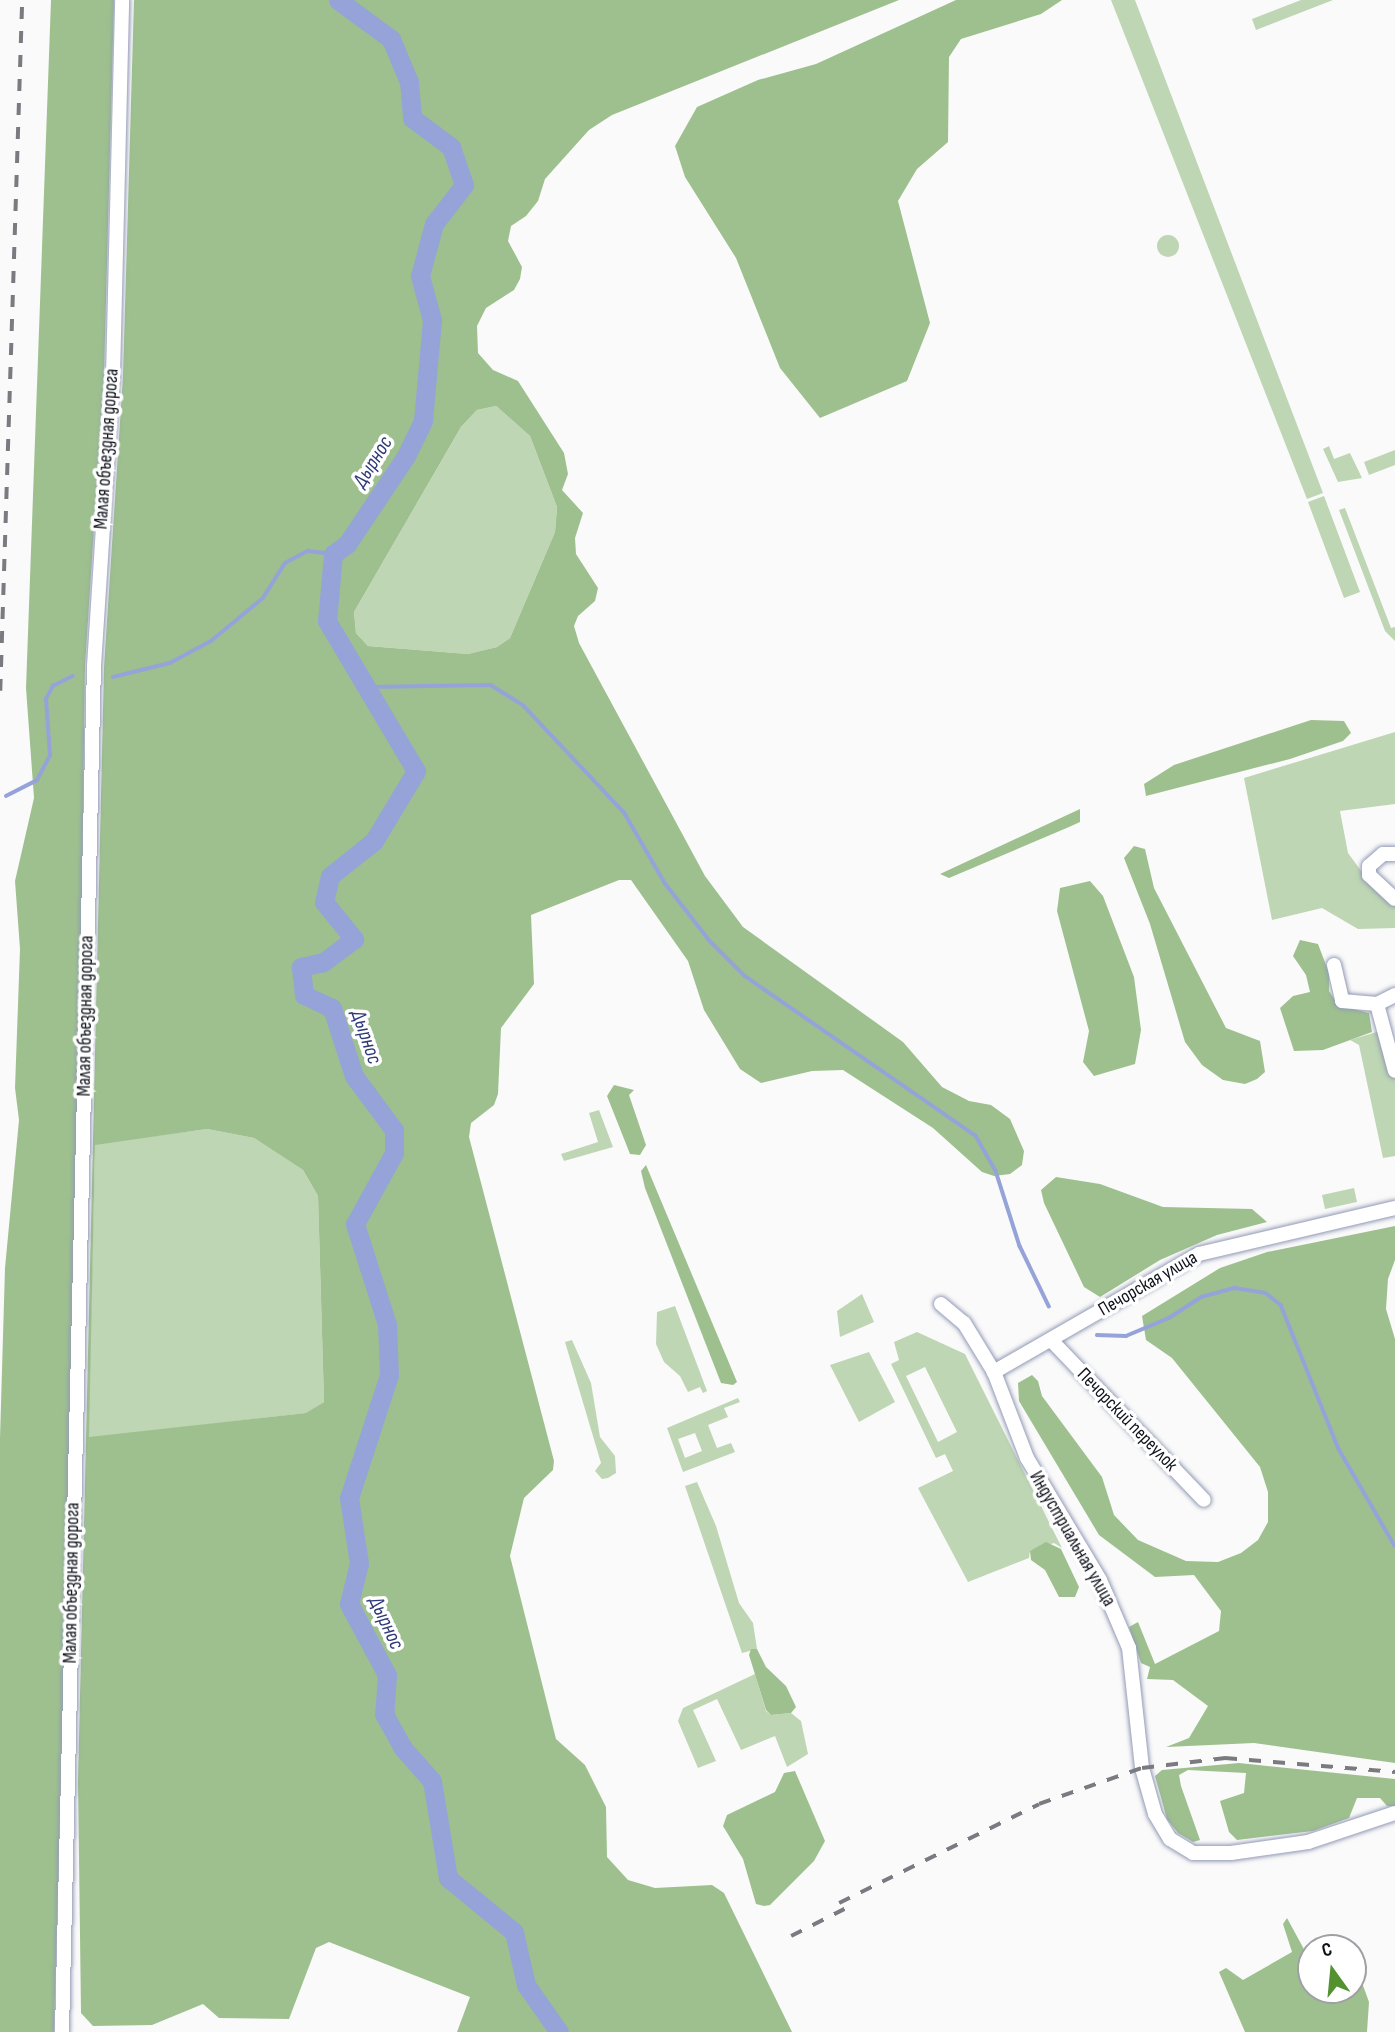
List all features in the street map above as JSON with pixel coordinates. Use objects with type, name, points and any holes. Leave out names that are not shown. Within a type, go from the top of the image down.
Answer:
[{"type":"street","name":"Малая объездная дорога","points":[[62,2032],[94,666],[113,375],[122,0]]},
{"type":"street","points":[[1395,854],[1376,859],[1369,866],[1369,875],[1395,899]]},
{"type":"street","points":[[1334,965],[1342,1001],[1377,1004],[1395,995]]},
{"type":"street","points":[[1377,1004],[1395,1071]]},
{"type":"street","name":"Печорская улица","points":[[994,1376],[1199,1254],[1395,1208]]},
{"type":"street","points":[[941,1304],[964,1323],[994,1376]]},
{"type":"street","name":"Печорский переулок","points":[[1051,1340],[1204,1500]]},
{"type":"street","name":"Индустриальная улица","points":[[994,1376],[1027,1458],[1100,1580],[1129,1648],[1142,1768],[1155,1814],[1170,1839],[1193,1853],[1231,1853],[1308,1842],[1395,1813]]},
{"type":"green space","points":[[51,0],[114,0],[104,375],[85,666],[79,1123],[54,2032],[0,2032],[0,1438],[5,1268],[19,1120],[15,1088],[20,949],[15,881],[34,798],[26,688]]},
{"type":"green space","points":[[134,0],[899,0],[612,115],[589,130],[545,179],[538,201],[526,216],[511,226],[508,241],[522,267],[520,279],[514,290],[486,308],[477,326],[478,353],[493,370],[518,381],[564,453],[568,474],[562,490],[583,513],[575,538],[576,554],[598,588],[595,601],[578,616],[574,626],[579,643],[705,876],[743,927],[903,1042],[942,1087],[969,1101],[991,1105],[1010,1119],[1024,1151],[1022,1165],[1010,1174],[994,1176],[982,1172],[933,1128],[843,1070],[812,1071],[761,1083],[740,1069],[704,1010],[688,961],[631,880],[619,880],[531,915],[534,984],[501,1028],[498,1094],[494,1105],[471,1123],[469,1137],[554,1461],[553,1470],[524,1498],[510,1556],[556,1739],[585,1765],[606,1807],[607,1857],[628,1880],[655,1888],[712,1885],[724,1893],[792,2032],[457,2032],[470,1997],[329,1942],[316,1948],[289,2019],[219,2018],[203,2004],[152,2025],[93,2026],[81,2013],[78,1782],[104,667],[123,376]],"holes":[[[496,406],[530,436],[557,507],[555,532],[510,638],[497,647],[468,654],[368,646],[356,633],[354,612],[461,427],[477,410]],[[207,1129],[254,1138],[303,1170],[318,1196],[324,1402],[306,1413],[89,1437],[95,1145]]]},
{"type":"green space","points":[[956,0],[1062,0],[1041,14],[961,39],[949,57],[948,142],[917,169],[898,201],[930,323],[907,381],[820,418],[780,368],[736,258],[685,177],[675,146],[697,107],[758,80],[816,64]]},
{"type":"green space","points":[[1111,0],[1135,0],[1323,493],[1307,499]]},
{"type":"green space","points":[[1301,0],[1333,0],[1256,30],[1252,19]]},
{"type":"green space","points":[[1168,235],[1176,238],[1179,246],[1176,254],[1168,257],[1160,254],[1157,246],[1160,238]]},
{"type":"green space","points":[[496,406],[530,436],[557,507],[555,532],[510,638],[497,647],[468,654],[368,646],[356,633],[354,612],[461,427],[477,410]]},
{"type":"green space","points":[[1329,446],[1334,459],[1350,453],[1362,478],[1338,482],[1323,449]]},
{"type":"green space","points":[[1395,450],[1395,465],[1369,475],[1364,462]]},
{"type":"green space","points":[[1324,496],[1360,592],[1344,598],[1308,502]]},
{"type":"green space","points":[[1345,508],[1391,628],[1395,627],[1395,641],[1385,631],[1339,510]]},
{"type":"green space","points":[[1311,720],[1344,721],[1351,733],[1343,741],[1290,759],[1146,796],[1144,784],[1174,765]]},
{"type":"green space","points":[[1395,732],[1395,804],[1340,811],[1348,853],[1370,883],[1395,904],[1395,928],[1358,929],[1322,908],[1272,920],[1244,778]]},
{"type":"green space","points":[[1080,809],[1080,822],[949,878],[940,874]]},
{"type":"green space","points":[[1134,846],[1145,849],[1154,888],[1226,1028],[1260,1041],[1265,1072],[1257,1079],[1245,1084],[1223,1080],[1202,1065],[1185,1042],[1150,924],[1124,858]]},
{"type":"green space","points":[[1090,881],[1103,896],[1134,977],[1141,1030],[1135,1064],[1094,1076],[1083,1062],[1089,1031],[1057,911],[1060,888]]},
{"type":"green space","points":[[1300,940],[1318,944],[1329,973],[1329,991],[1338,1005],[1369,1013],[1372,1032],[1323,1050],[1294,1051],[1280,1008],[1293,996],[1310,992],[1306,975],[1293,956]]},
{"type":"green space","points":[[1380,1031],[1395,1079],[1395,1156],[1383,1158],[1359,1045],[1350,1040]]},
{"type":"green space","points":[[614,1085],[634,1090],[629,1095],[646,1145],[640,1155],[630,1154],[607,1096]]},
{"type":"green space","points":[[599,1110],[613,1147],[564,1161],[561,1154],[598,1142],[589,1113]]},
{"type":"green space","points":[[207,1129],[254,1138],[303,1170],[318,1196],[324,1402],[307,1413],[88,1438],[95,1144]]},
{"type":"green space","points":[[646,1165],[737,1382],[733,1385],[721,1383],[645,1188],[641,1171]]},
{"type":"green space","points":[[1056,1177],[1100,1184],[1163,1207],[1252,1209],[1267,1222],[1217,1235],[1160,1260],[1100,1297],[1084,1287],[1044,1203],[1041,1190]]},
{"type":"green space","points":[[1354,1188],[1357,1202],[1325,1209],[1322,1195]]},
{"type":"green space","points":[[1395,1226],[1395,1260],[1388,1279],[1386,1309],[1395,1339],[1395,1763],[1254,1743],[1166,1747],[1189,1738],[1208,1706],[1173,1680],[1147,1679],[1150,1667],[1141,1663],[1129,1627],[1138,1622],[1155,1664],[1219,1631],[1221,1611],[1194,1575],[1155,1577],[1099,1535],[1019,1401],[1018,1383],[1032,1375],[1038,1381],[1042,1396],[1102,1477],[1114,1515],[1138,1540],[1186,1561],[1218,1562],[1241,1553],[1258,1540],[1268,1522],[1268,1492],[1260,1467],[1172,1358],[1146,1340],[1142,1316],[1220,1268],[1267,1252]]},
{"type":"green space","points":[[862,1294],[874,1322],[840,1337],[837,1311]]},
{"type":"green space","points":[[675,1306],[707,1391],[703,1393],[700,1387],[688,1392],[680,1376],[664,1362],[656,1344],[657,1312]]},
{"type":"green space","points":[[917,1332],[965,1354],[1062,1548],[1054,1543],[1030,1551],[1029,1558],[968,1582],[918,1488],[953,1471],[945,1454],[936,1458],[891,1364],[899,1360],[894,1342]],"holes":[[[925,1367],[957,1432],[938,1442],[906,1376]]]},
{"type":"green space","points":[[572,1340],[591,1383],[600,1437],[615,1456],[616,1473],[608,1478],[602,1479],[595,1471],[601,1463],[565,1342]]},
{"type":"green space","points":[[869,1352],[895,1402],[859,1422],[830,1365]]},
{"type":"green space","points":[[738,1398],[740,1402],[724,1408],[728,1417],[708,1425],[717,1448],[731,1443],[735,1452],[683,1472],[667,1428]],"holes":[[[695,1433],[702,1451],[685,1458],[678,1439]]]},
{"type":"green space","points":[[697,1482],[716,1526],[739,1603],[753,1623],[757,1649],[742,1653],[685,1486]]},
{"type":"green space","points":[[1046,1542],[1061,1549],[1079,1587],[1075,1597],[1059,1597],[1045,1570],[1031,1560],[1030,1551]]},
{"type":"green space","points":[[751,1649],[757,1649],[766,1667],[786,1686],[796,1707],[791,1713],[771,1715],[766,1710],[749,1655]]},
{"type":"green space","points":[[755,1674],[766,1711],[771,1715],[791,1713],[801,1721],[808,1754],[787,1767],[775,1736],[741,1750],[717,1699],[693,1710],[716,1761],[698,1768],[678,1721],[683,1708]]},
{"type":"green space","points":[[1239,1763],[1395,1779],[1395,1806],[1387,1806],[1380,1798],[1357,1798],[1349,1818],[1313,1831],[1237,1840],[1229,1832],[1220,1801],[1244,1793],[1246,1773],[1188,1770],[1179,1775],[1200,1840],[1193,1842],[1178,1833],[1167,1819],[1155,1776],[1162,1770]]},
{"type":"green space","points":[[795,1771],[825,1841],[814,1861],[770,1905],[756,1904],[743,1859],[723,1826],[727,1815],[775,1792],[784,1773]]},
{"type":"green space","points":[[1287,1918],[1297,1936],[1297,2004],[1367,2004],[1367,1996],[1369,2002],[1367,2032],[1245,2032],[1219,1972],[1226,1968],[1243,1980],[1292,1952],[1283,1924]]},
{"type":"waterway","name":"Дырнос","points":[[338,0],[391,39],[409,82],[412,118],[451,147],[464,185],[434,224],[420,276],[432,320],[423,421],[406,456],[347,544],[333,554],[327,621],[416,771],[374,841],[330,876],[324,902],[354,939],[323,962],[301,967],[304,995],[332,1008],[354,1076],[394,1130],[394,1153],[355,1224],[387,1324],[389,1375],[349,1498],[359,1563],[349,1604],[387,1675],[384,1714],[402,1747],[432,1781],[448,1878],[514,1932],[526,1985],[559,2032]]},
{"type":"waterway","points":[[113,677],[170,663],[211,641],[263,598],[285,563],[308,551],[333,554]]},
{"type":"waterway","points":[[6,796],[37,780],[50,756],[46,699],[53,686],[73,676]]},
{"type":"waterway","points":[[367,687],[491,685],[523,705],[624,812],[665,883],[710,941],[745,976],[976,1136],[996,1171],[1020,1246],[1049,1306]]},
{"type":"waterway","points":[[1097,1335],[1126,1336],[1169,1318],[1201,1297],[1235,1288],[1266,1293],[1281,1305],[1339,1449],[1395,1546]]},
{"type":"railway","points":[[0,691],[22,0]]},
{"type":"railway","points":[[839,1903],[1039,1804],[1142,1768],[1225,1758],[1395,1772]]},
{"type":"railway","points":[[791,1936],[854,1904]]}]
